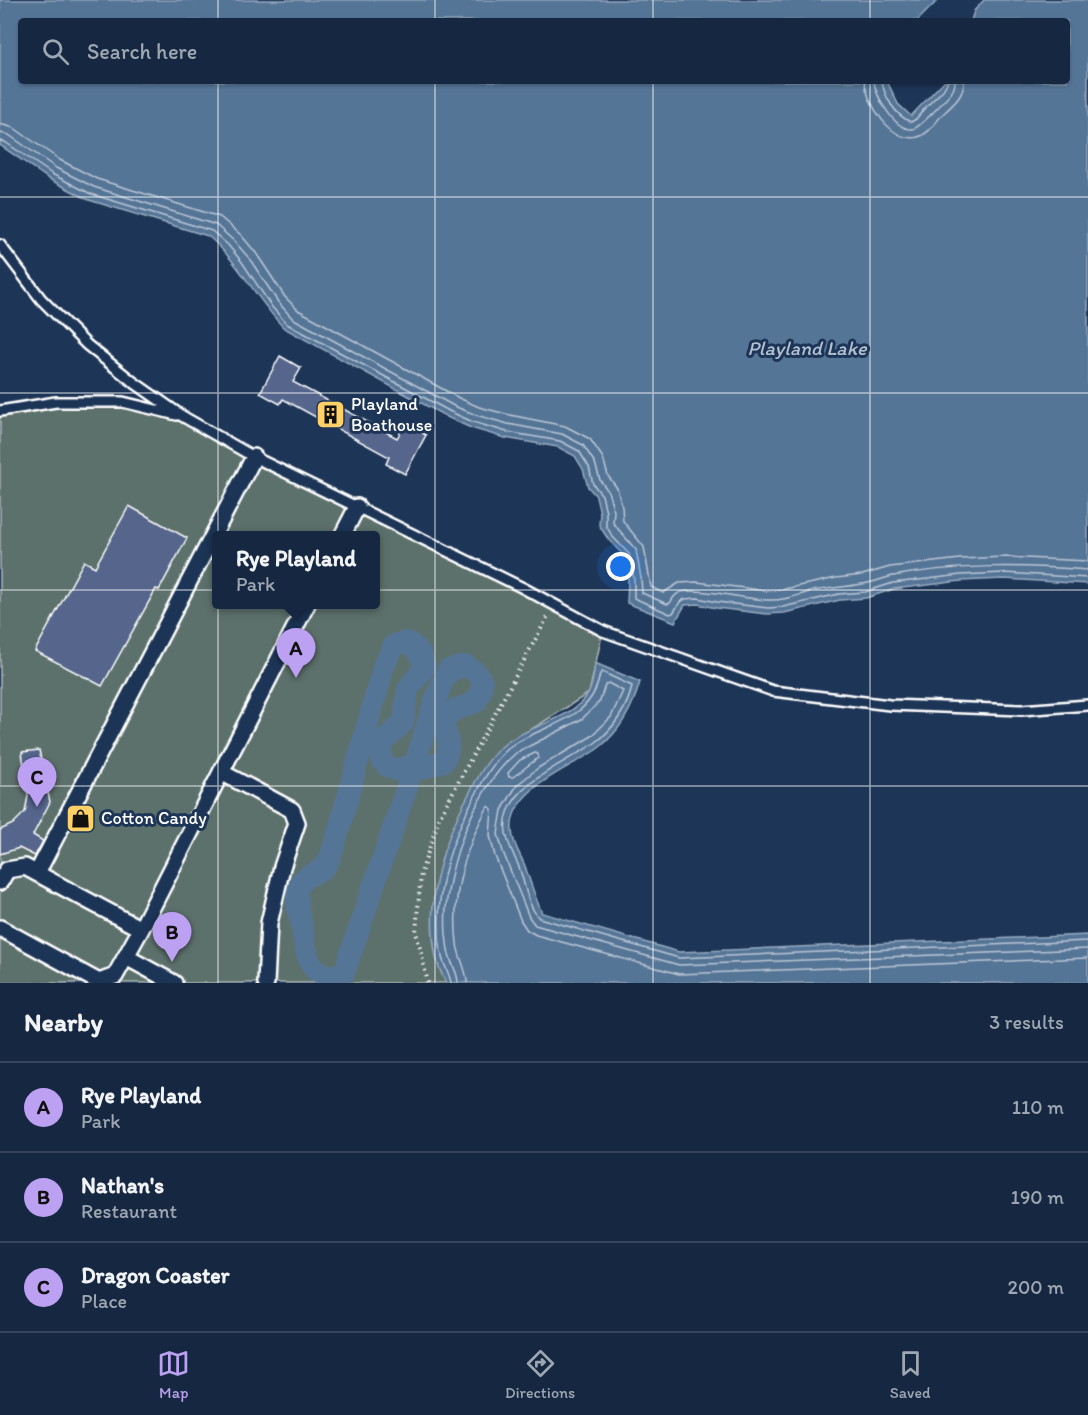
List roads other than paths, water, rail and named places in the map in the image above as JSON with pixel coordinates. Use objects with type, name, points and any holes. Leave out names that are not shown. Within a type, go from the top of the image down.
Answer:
[{"type":"street","points":[[215,531],[254,457]]},
{"type":"street","points":[[345,531],[357,507]]},
{"type":"street","points":[[37,873],[212,538]]},
{"type":"street","points":[[0,928],[99,982],[115,976],[304,609]]},
{"type":"street","points":[[221,772],[292,810],[297,823],[282,867],[269,923],[266,983]]},
{"type":"street","points":[[0,882],[7,870],[25,867],[141,929]]},
{"type":"street","points":[[126,957],[174,983]]},
{"type":"lane","points":[[0,245],[42,299],[87,345],[132,381],[182,416],[254,457],[554,604],[603,631],[773,691],[890,705],[1021,710],[1088,705]]},
{"type":"lane","points":[[0,411],[56,402],[123,402],[182,416]]},
{"type":"water","name":"Playland Lake","points":[[0,0],[938,0],[920,18],[18,18],[18,84],[888,84],[898,104],[911,116],[941,84],[1070,84],[1070,18],[972,18],[974,11],[984,0],[1088,0],[1088,584],[1003,579],[961,581],[894,589],[866,598],[840,600],[784,613],[767,614],[698,604],[685,605],[675,622],[627,603],[628,580],[624,556],[599,525],[600,513],[596,496],[588,487],[583,469],[575,456],[558,447],[505,438],[471,428],[449,418],[284,328],[229,257],[208,236],[89,200],[49,179],[0,145]]},
{"type":"water","points":[[595,663],[640,682],[630,709],[620,726],[607,740],[600,747],[559,771],[531,791],[520,803],[514,816],[512,831],[514,840],[542,913],[679,952],[1088,935],[1088,983],[446,983],[436,957],[432,914],[434,892],[444,850],[461,809],[482,771],[500,748],[527,731],[561,716],[580,703],[590,690]]},
{"type":"waterway","points":[[384,665],[330,857],[324,867],[302,880],[297,890],[297,904],[305,947],[311,964],[323,974],[344,973],[413,769],[417,757],[433,706],[449,670],[466,666],[477,673],[482,685],[476,702],[453,711],[443,725],[448,743],[448,752],[444,761],[423,768],[410,766],[396,770],[387,766],[382,760],[380,750],[384,740],[403,723],[408,689],[425,667],[418,652],[405,642],[394,645],[384,665]]},
{"type":"place","name":"Playland Boathouse","points":[[330,414]]},
{"type":"place","name":"Rye Playland","points":[[296,678]]},
{"type":"place","name":"Dragon Coaster","points":[[37,807]]},
{"type":"place","name":"Cotton Candy","points":[[80,818]]},
{"type":"place","name":"Nathan's","points":[[172,962]]}]
